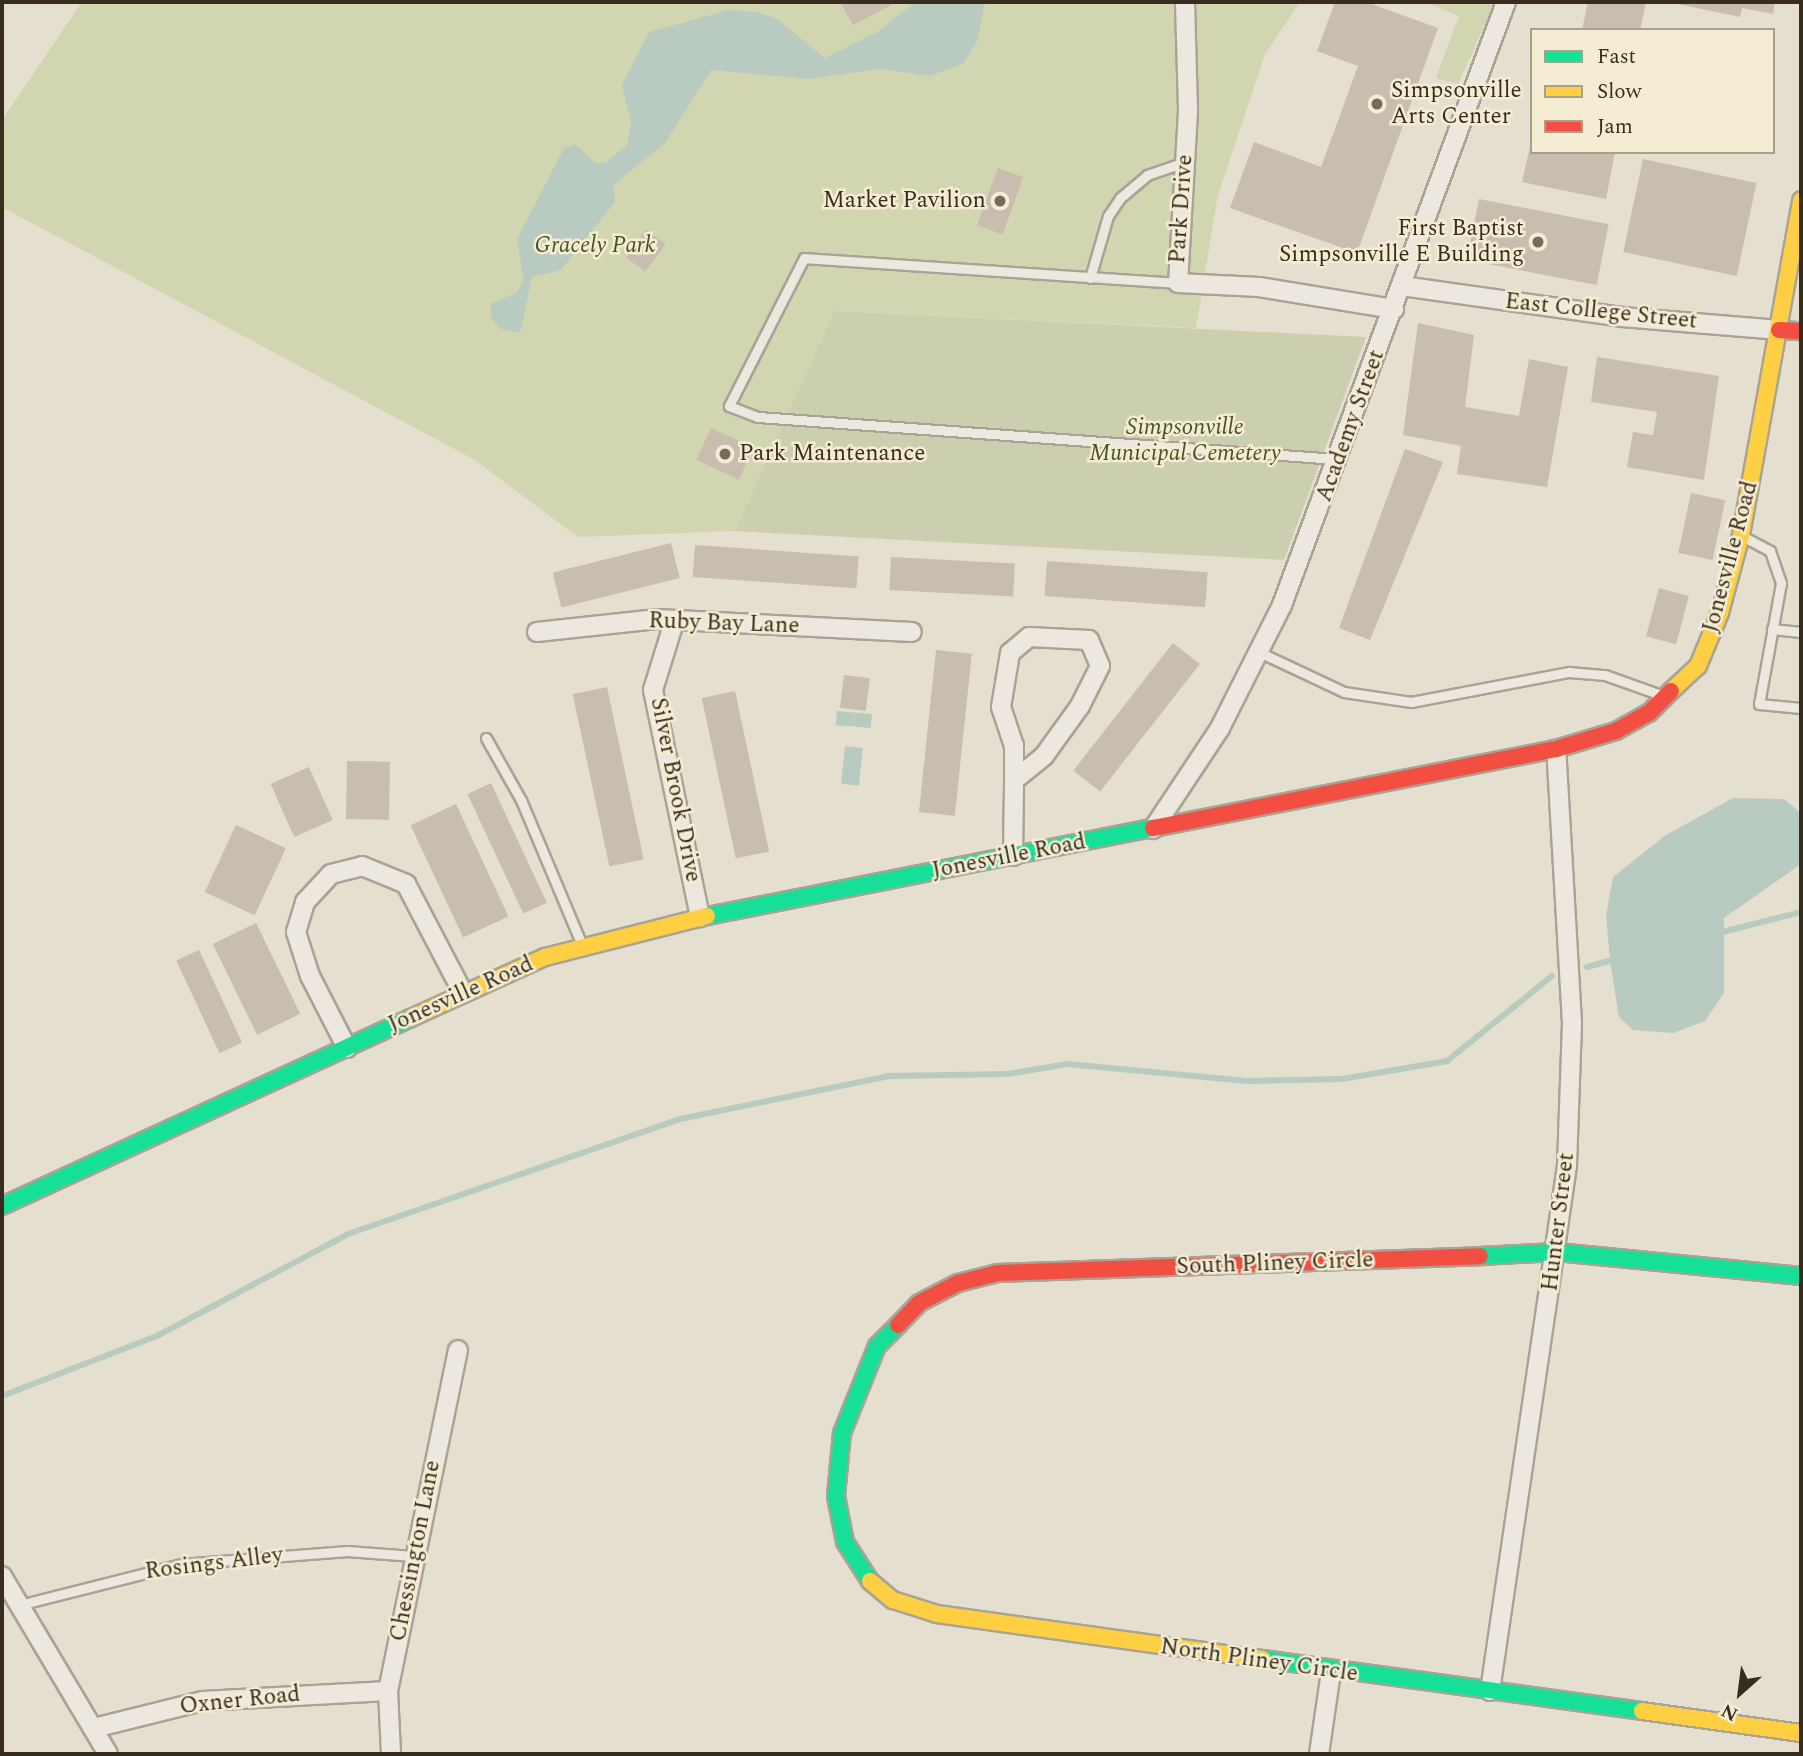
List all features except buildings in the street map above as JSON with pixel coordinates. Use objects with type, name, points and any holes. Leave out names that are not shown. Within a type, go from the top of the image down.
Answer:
[{"type":"street","name":"Park Drive","points":[[1185,2],[1185,162],[1178,283],[1259,287],[1394,309]]},
{"type":"street","name":"Academy Street","points":[[1153,829],[1220,728],[1259,652],[1339,460],[1506,2]]},
{"type":"street","name":"Jonesville Road","points":[[2,1206],[463,993],[582,947],[701,917],[1556,749],[1616,731],[1669,697],[1698,666],[1712,635],[1741,535],[1801,200]]},
{"type":"street","name":"East College Street","points":[[1402,286],[1622,317],[1801,331]]},
{"type":"street","name":"Ruby Bay Lane","points":[[537,632],[657,619],[674,622],[912,632]]},
{"type":"street","name":"Silver Brook Drive","points":[[674,622],[653,690],[701,917]]},
{"type":"street","points":[[1013,856],[1014,746],[1001,707],[1010,653],[1029,636],[1089,640],[1100,666],[1080,706],[1044,755],[1014,780]]},
{"type":"street","name":"Hunter Street","points":[[1490,1691],[1558,1252],[1572,1030],[1556,749]]},
{"type":"street","points":[[347,1048],[310,976],[296,932],[305,902],[331,874],[377,868],[407,884],[463,993]]},
{"type":"street","name":"South Pliney Circle","points":[[840,1444],[852,1398],[877,1346],[919,1303],[958,1283],[1038,1269],[1249,1268],[1558,1252],[1801,1276]]},
{"type":"street","name":"Chessington Lane","points":[[391,1754],[388,1692],[413,1556],[458,1350]]},
{"type":"street","name":"North Pliney Circle","points":[[840,1444],[836,1496],[845,1542],[861,1573],[893,1600],[937,1614],[1331,1672],[1801,1733]]},
{"type":"street","points":[[2,1576],[108,1754]]},
{"type":"street","points":[[1319,1754],[1331,1672]]},
{"type":"street","name":"Oxner Road","points":[[93,1728],[203,1701],[388,1692]]},
{"type":"lane","points":[[1090,278],[1108,216],[1120,198],[1147,175],[1185,162]]},
{"type":"lane","points":[[1178,283],[804,258],[729,407],[758,417],[1339,460]]},
{"type":"lane","points":[[1741,535],[1770,551],[1781,583],[1759,704],[1801,708]]},
{"type":"lane","points":[[1772,628],[1801,632]]},
{"type":"lane","points":[[1259,652],[1344,692],[1411,702],[1569,673],[1605,675],[1669,697]]},
{"type":"lane","points":[[486,738],[521,800],[582,947]]},
{"type":"lane","name":"Rosings Alley","points":[[19,1605],[133,1574],[204,1561],[347,1551],[413,1556]]},
{"type":"green space","name":"Gracely Park","points":[[82,2],[1300,2],[1265,54],[1218,195],[1196,328],[836,311],[735,531],[578,537],[475,460],[2,207],[2,120]]},
{"type":"green space","points":[[1425,2],[1495,2],[1458,84],[1436,78],[1459,16]]},
{"type":"green space","name":"Simpsonville Municipal Cemetery","points":[[835,311],[1366,337],[1284,560],[735,531]]},
{"type":"shaded area","points":[[915,2],[985,2],[977,41],[964,63],[930,76],[880,69],[808,79],[711,70],[665,143],[613,185],[615,202],[561,270],[532,277],[520,333],[501,329],[491,318],[491,304],[517,292],[524,281],[517,239],[564,148],[575,144],[595,163],[605,163],[627,145],[631,122],[622,85],[649,32],[729,10],[755,12],[776,18],[825,58],[879,31]]},
{"type":"shaded area","points":[[837,711],[872,714],[871,728],[836,725]]},
{"type":"shaded area","points":[[845,746],[863,748],[859,786],[841,784]]},
{"type":"shaded area","points":[[1733,798],[1784,799],[1801,813],[1801,864],[1724,918],[1724,993],[1705,1021],[1673,1033],[1633,1030],[1619,1017],[1610,961],[1606,915],[1613,877],[1666,835]]},
{"type":"waterway","points":[[1718,933],[1801,912]]},
{"type":"waterway","points":[[1587,967],[1616,959]]},
{"type":"waterway","points":[[2,1396],[157,1336],[348,1234],[680,1119],[889,1076],[1008,1074],[1067,1064],[1247,1081],[1342,1079],[1447,1061],[1552,976]]},
{"type":"traffic: fast","points":[[707,916],[1153,828]]},
{"type":"traffic: fast","points":[[2,1206],[411,1018]]},
{"type":"traffic: fast","points":[[1480,1256],[1557,1252],[1801,1276]]},
{"type":"traffic: fast","points":[[870,1581],[845,1542],[836,1496],[842,1433],[877,1346],[898,1325]]},
{"type":"traffic: fast","points":[[1263,1659],[1642,1711]]},
{"type":"traffic: slow","points":[[1671,691],[1698,666],[1720,613],[1741,535],[1801,200]]},
{"type":"traffic: slow","points":[[411,1018],[545,957],[707,916]]},
{"type":"traffic: slow","points":[[870,1581],[893,1600],[937,1614],[1263,1659]]},
{"type":"traffic: slow","points":[[1642,1711],[1801,1733]]},
{"type":"traffic: jam","points":[[1779,330],[1801,331]]},
{"type":"traffic: jam","points":[[1153,828],[1556,749],[1616,731],[1649,713],[1671,691]]},
{"type":"traffic: jam","points":[[898,1325],[919,1303],[958,1283],[998,1273],[1480,1256]]},
{"type":"place","name":"Simpsonville Arts Center","points":[[1377,104]]},
{"type":"place","name":"Market Pavilion","points":[[1000,201]]},
{"type":"place","name":"First Baptist Simpsonville E Building","points":[[1538,242]]},
{"type":"place","name":"Park Maintenance","points":[[725,454]]}]
